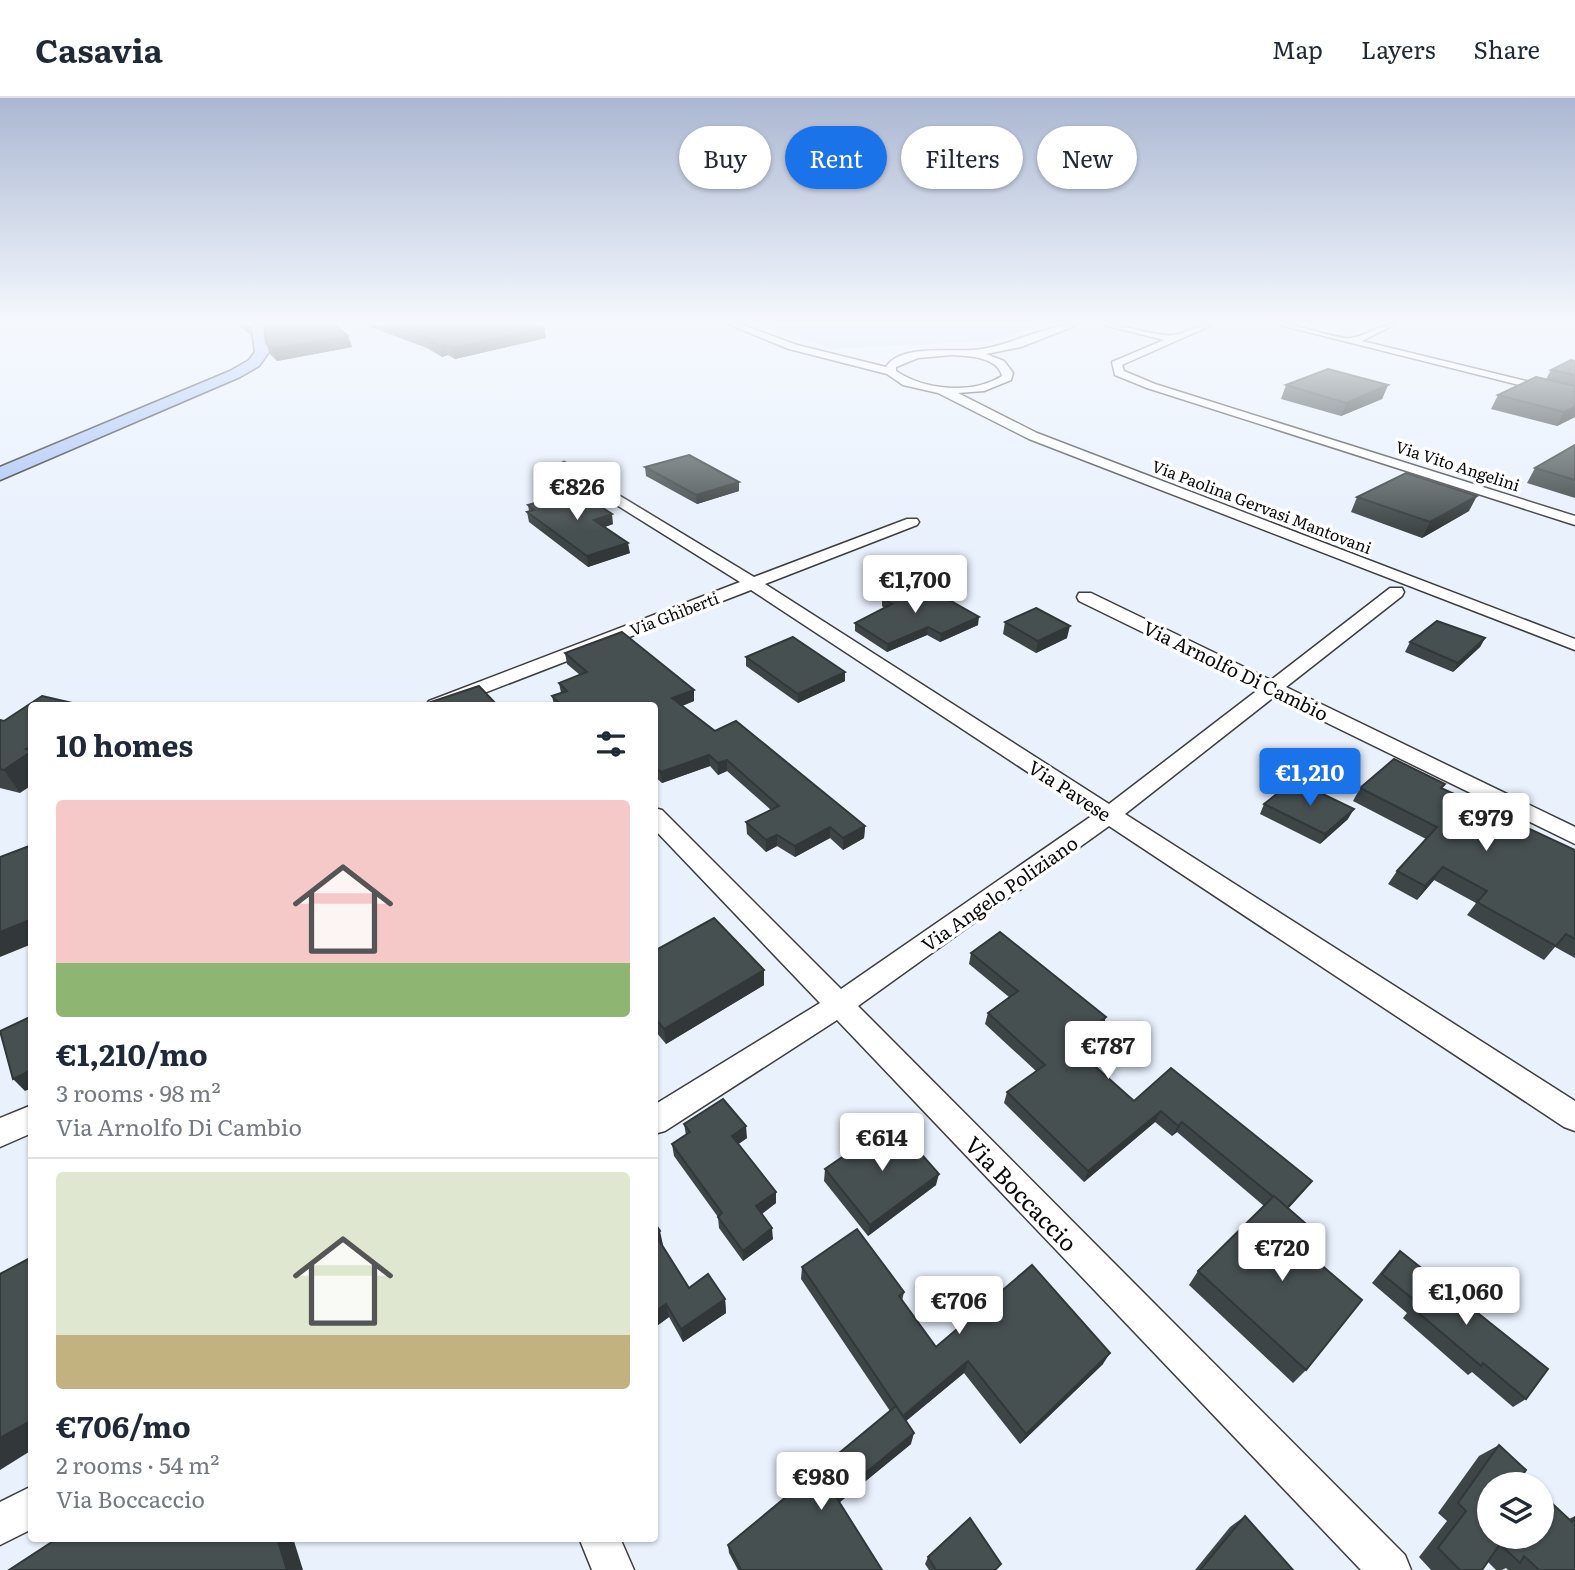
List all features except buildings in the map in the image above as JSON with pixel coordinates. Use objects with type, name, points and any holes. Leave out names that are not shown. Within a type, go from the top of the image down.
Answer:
[{"type":"street","points":[[0,474],[189,394]]},
{"type":"street","name":"Via Paolina Gervasi Mantovani","points":[[949,394],[1033,436],[1575,645]]},
{"type":"street","points":[[981,408],[982,398],[986,394]]},
{"type":"street","name":"Via Vito Angelini","points":[[1175,394],[1575,521]]},
{"type":"street","name":"Via Pavese","points":[[564,466],[752,583],[1575,1117]]},
{"type":"street","name":"Via Ghiberti","points":[[444,702],[912,522]]},
{"type":"street","name":"Via Angelo Poliziano","points":[[658,1118],[839,1005],[1109,816],[1396,592]]},
{"type":"street","name":"Via Arnolfo Di Cambio","points":[[1085,597],[1575,836]]},
{"type":"street","name":"Via Boccaccio","points":[[658,819],[1390,1570]]},
{"type":"street","points":[[0,1133],[28,1120]]},
{"type":"street","points":[[0,1525],[28,1508]]},
{"type":"street","points":[[601,1542],[613,1570]]}]
